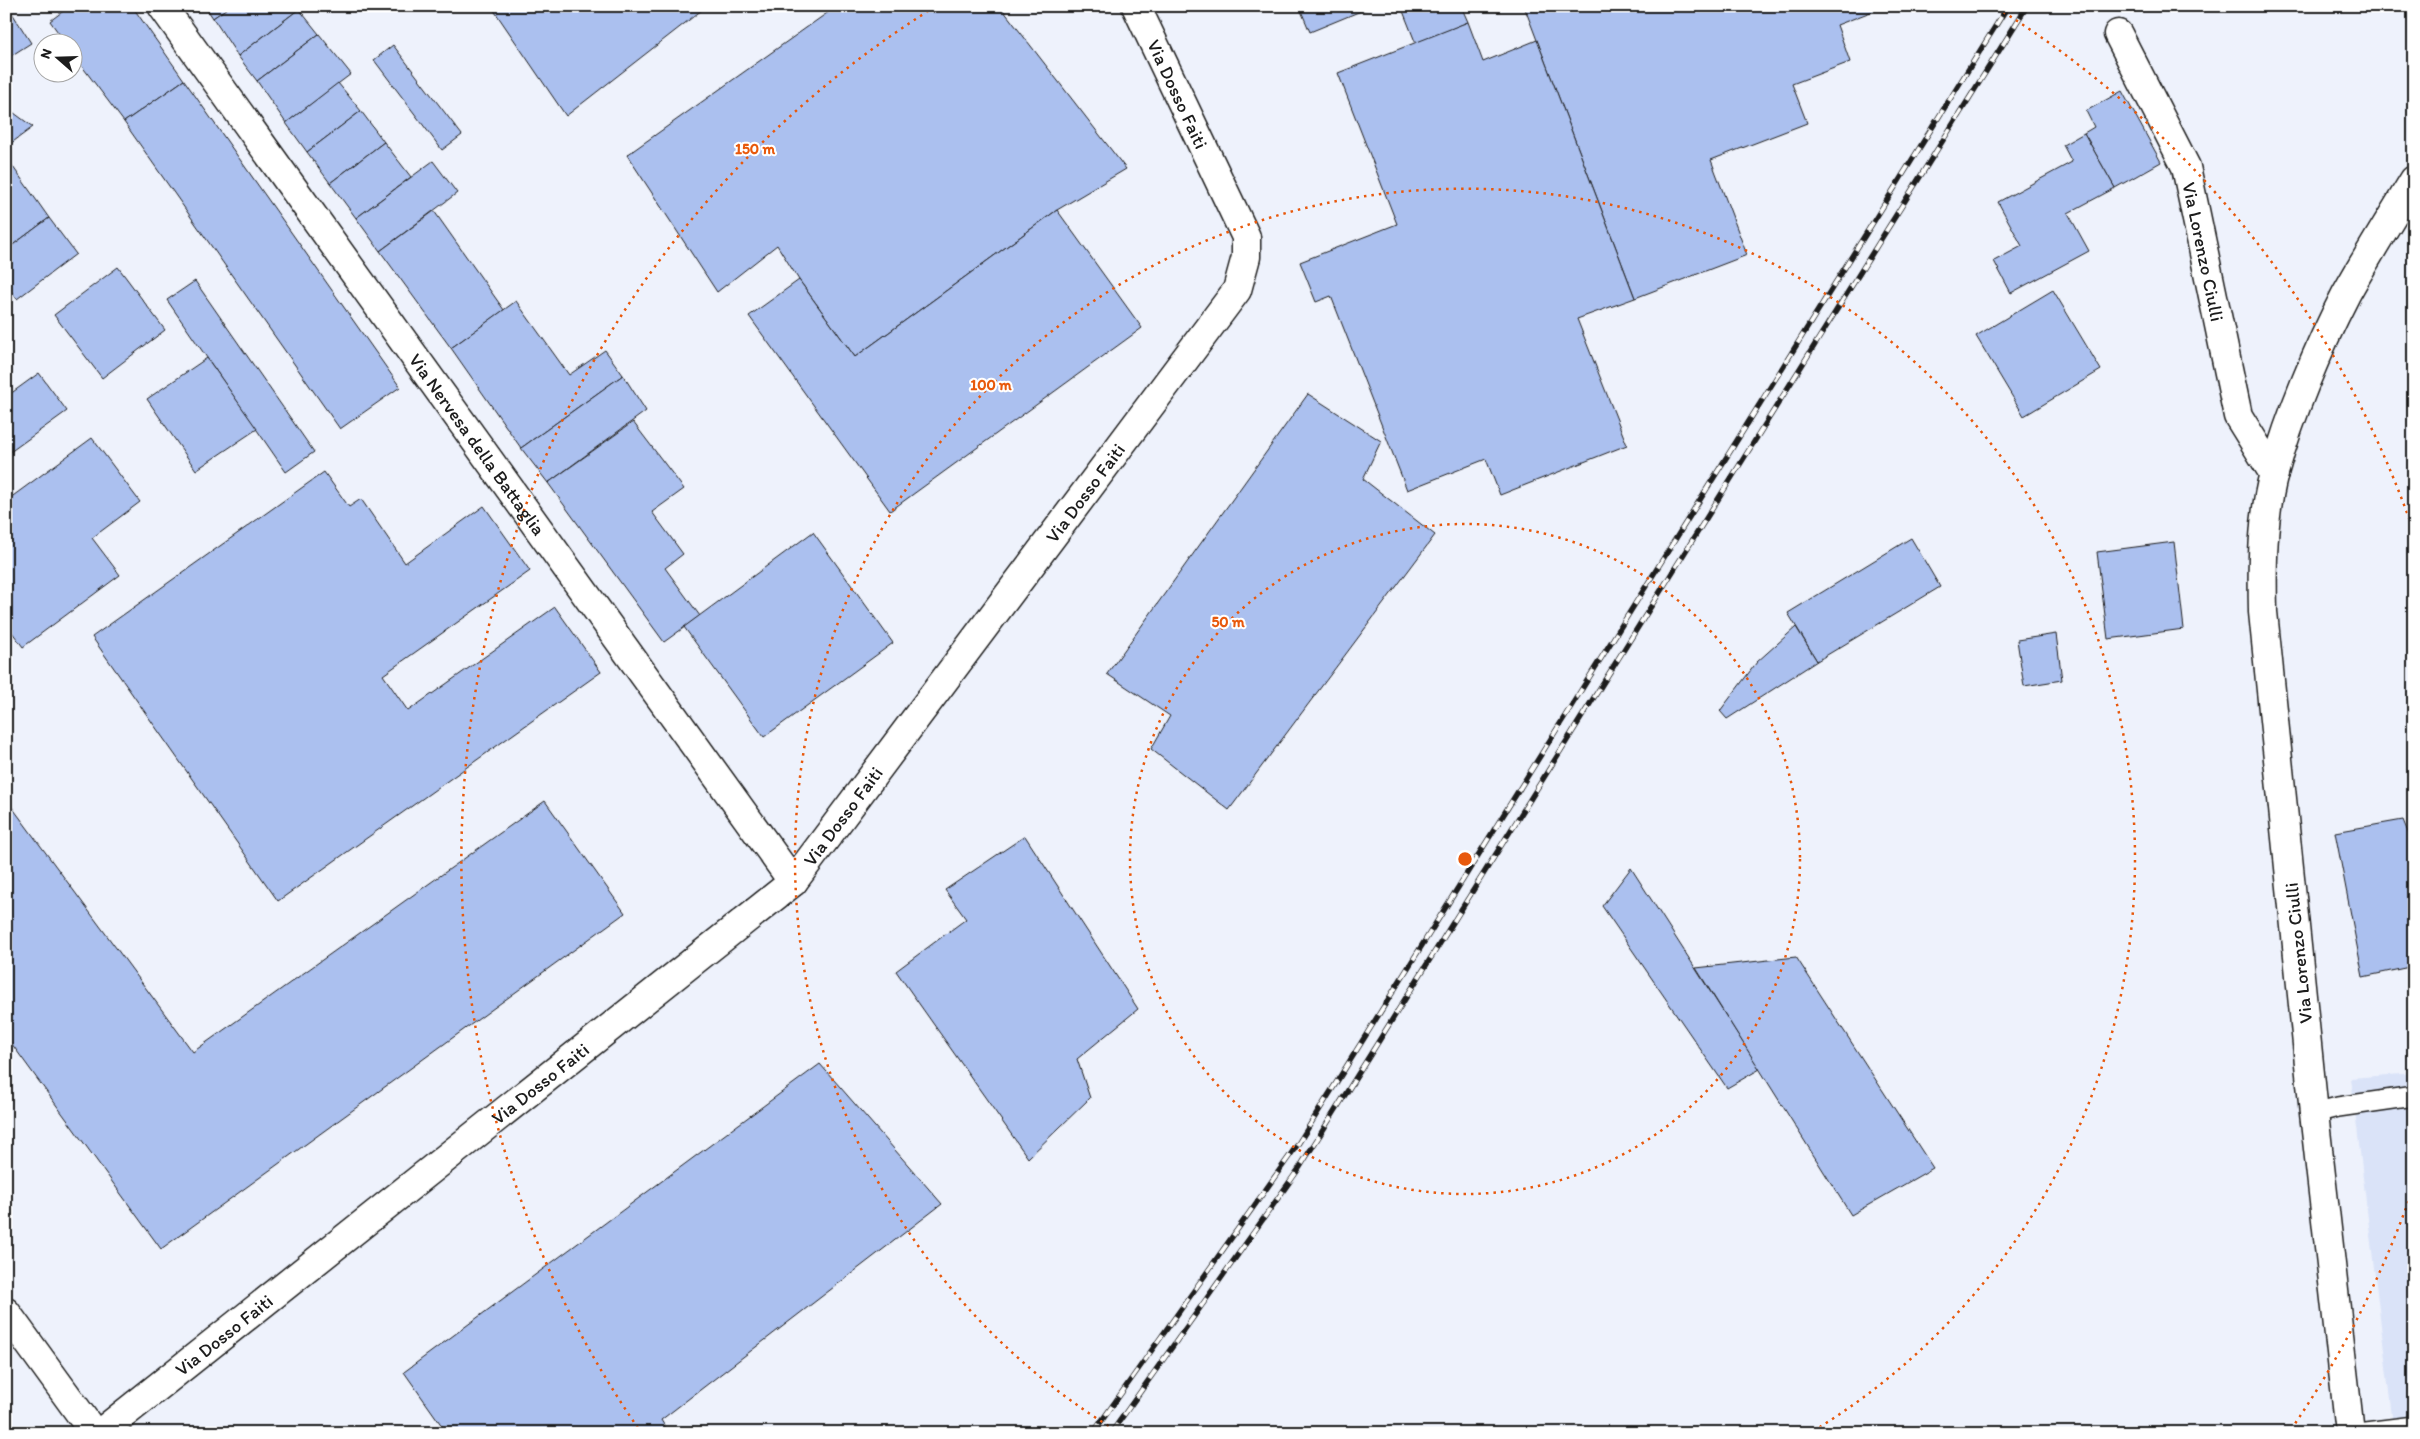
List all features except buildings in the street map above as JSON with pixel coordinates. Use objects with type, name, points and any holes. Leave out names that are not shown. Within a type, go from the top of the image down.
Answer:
[{"type":"street","name":"Via Nervesa della Battaglia","points":[[162,6],[792,882]]},
{"type":"street","name":"Via Dosso Faiti","points":[[100,1433],[792,882],[1237,290],[1246,257],[1246,237],[1136,6]]},
{"type":"street","name":"Via Lorenzo Ciulli","points":[[2118,34],[2186,167],[2238,416],[2274,474]]},
{"type":"street","name":"Via Lorenzo Ciulli","points":[[2350,1433],[2314,1112],[2263,612],[2264,530],[2274,474],[2306,380],[2346,295],[2414,180]]},
{"type":"street","points":[[6,1312],[94,1433]]},
{"type":"lane","points":[[2314,1112],[2414,1096]]},
{"type":"lane","points":[[2357,1433],[2414,1426]]},
{"type":"shaded area","points":[[2414,1073],[2414,1433],[2394,1433],[2351,1078]]},
{"type":"railway","points":[[1093,1433],[1298,1144],[2008,6]]},
{"type":"railway","points":[[1111,1433],[1298,1170],[2027,6]]}]
